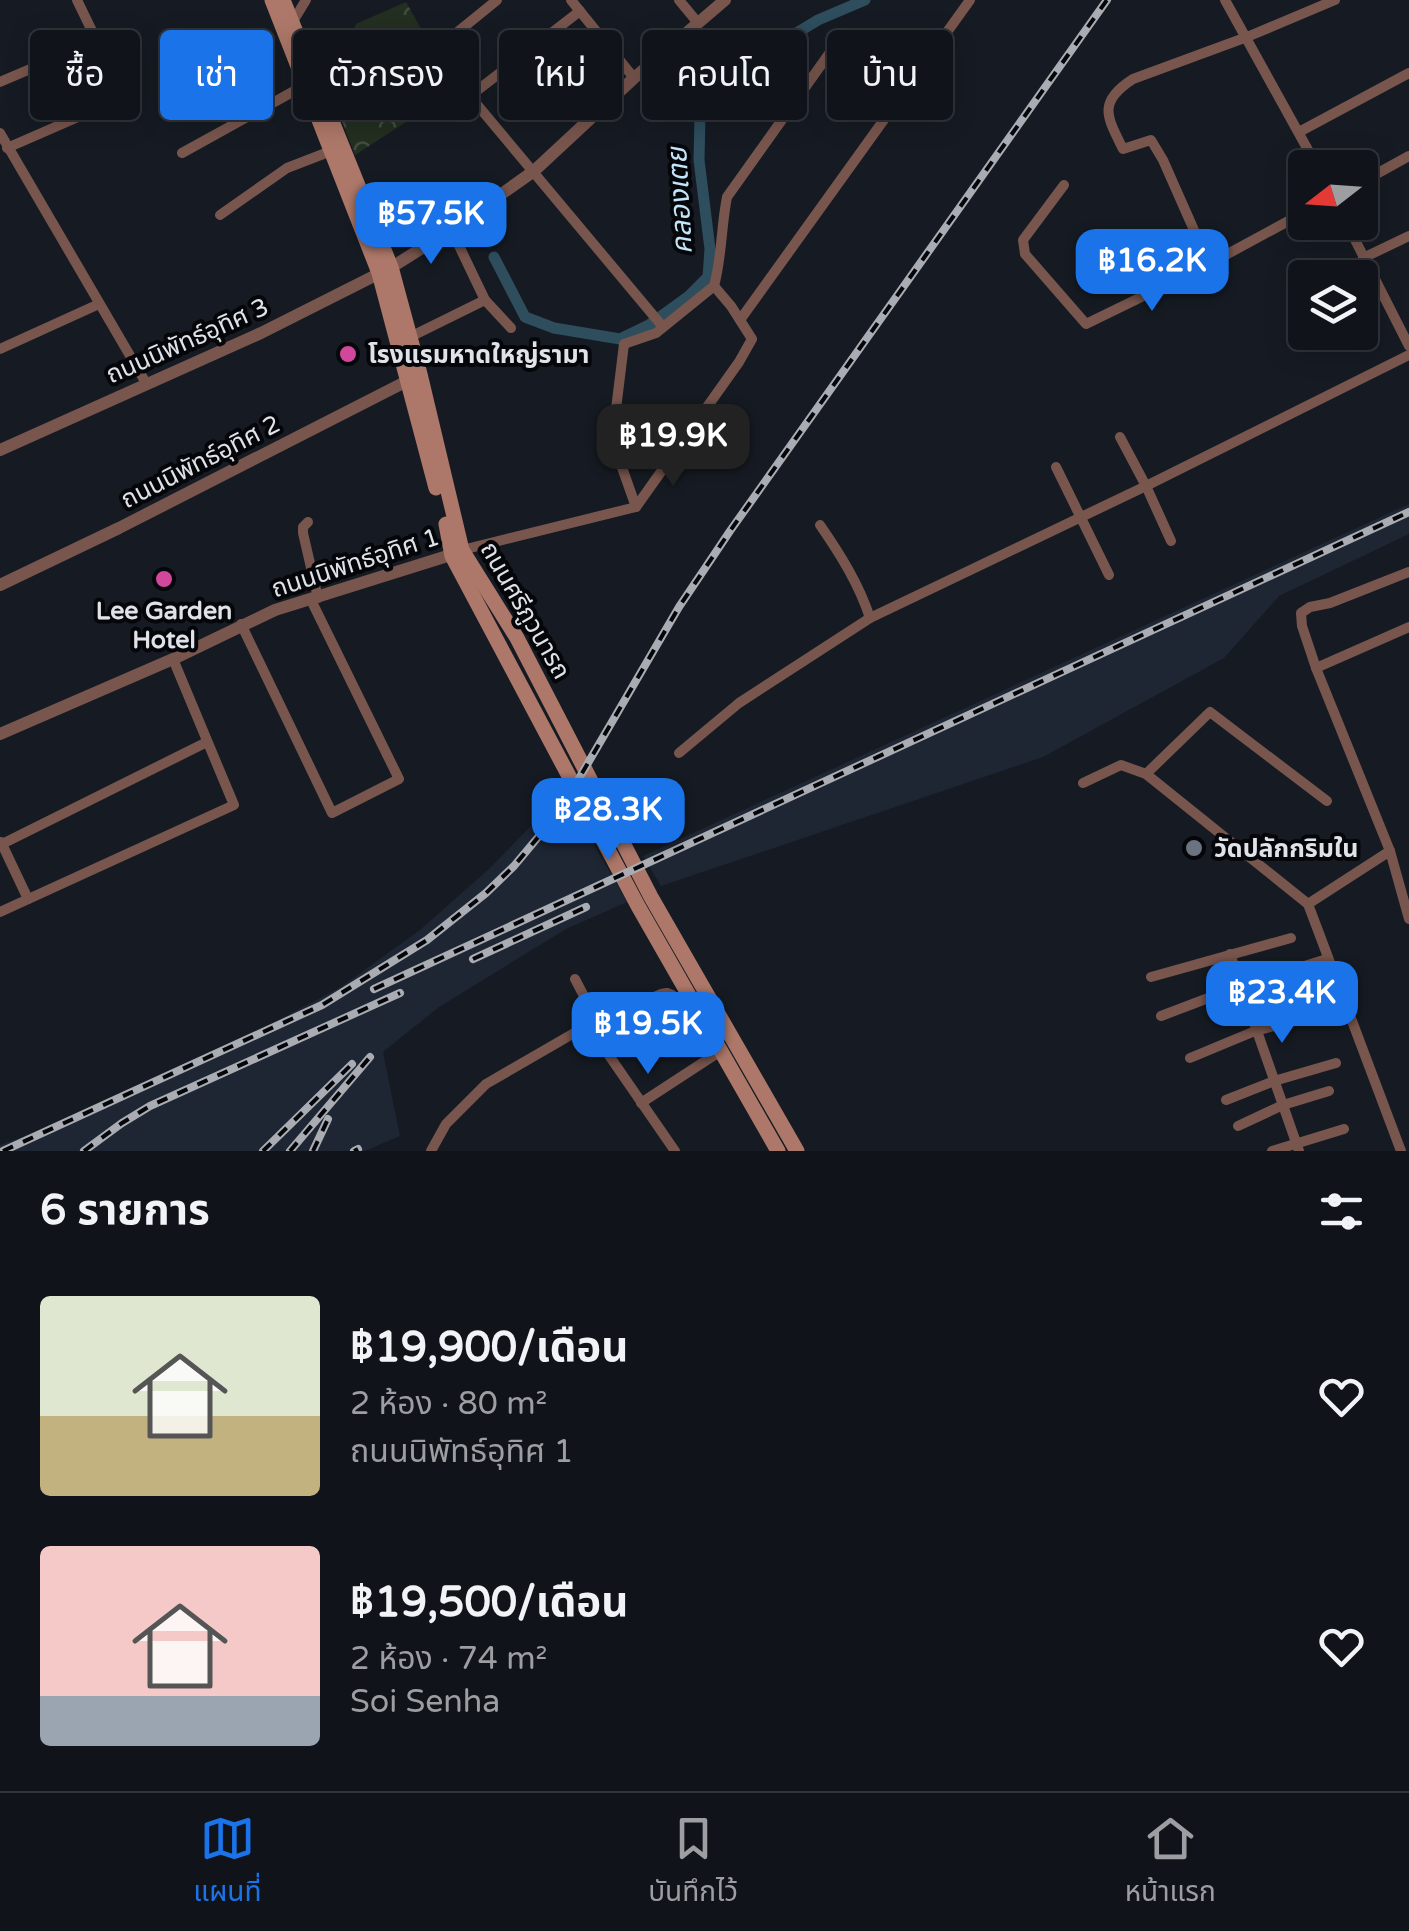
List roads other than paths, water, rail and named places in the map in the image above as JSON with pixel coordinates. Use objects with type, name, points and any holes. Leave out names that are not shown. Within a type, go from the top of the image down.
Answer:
[{"type":"main road","name":"ถนนศรีภูวนารถ","points":[[272,0],[293,56]]},
{"type":"main road","name":"ถนนศรีภูวนารถ","points":[[283,0],[410,337],[414,377]]},
{"type":"main road","name":"ถนนศรีภูวนารถ","points":[[318,120],[385,270],[457,553],[716,1054],[778,1151]]},
{"type":"main road","name":"ถนนศรีภูวนารถ","points":[[457,553],[517,638],[651,897],[796,1151]]},
{"type":"street","points":[[78,0],[91,30]]},
{"type":"street","points":[[292,24],[306,0]]},
{"type":"street","points":[[460,30],[497,0]]},
{"type":"street","points":[[571,0],[634,78]]},
{"type":"street","points":[[679,0],[698,23]]},
{"type":"street","name":"ถนนนิพัทธ์อุทิศ 3","points":[[0,450],[260,333],[385,270],[452,229],[534,170],[725,0]]},
{"type":"street","points":[[949,30],[970,0]]},
{"type":"street","points":[[1226,0],[1308,150]]},
{"type":"street","points":[[1294,0],[1300,13]]},
{"type":"street","points":[[1208,264],[1151,140],[1123,149],[1108,119],[1110,103],[1120,88],[1133,79],[1336,0]]},
{"type":"street","points":[[479,89],[580,11]]},
{"type":"street","points":[[636,507],[620,458],[616,409],[624,344],[656,334],[714,286],[721,259],[727,197],[827,57]]},
{"type":"street","points":[[0,82],[30,69]]},
{"type":"street","points":[[1299,132],[1409,73]]},
{"type":"street","points":[[182,153],[293,91]]},
{"type":"street","points":[[479,106],[663,327]]},
{"type":"street","points":[[7,148],[73,120]]},
{"type":"street","points":[[740,320],[886,120]]},
{"type":"street","points":[[0,132],[146,383]]},
{"type":"street","points":[[220,215],[287,168],[331,151]]},
{"type":"street","points":[[1378,172],[1409,156]]},
{"type":"street","points":[[1064,185],[1024,240],[1025,254],[1086,324],[1288,221]]},
{"type":"street","points":[[452,229],[486,300],[511,328]]},
{"type":"street","points":[[1363,258],[1409,236]]},
{"type":"street","points":[[1354,240],[1409,346]]},
{"type":"street","points":[[636,507],[752,339],[714,286]]},
{"type":"street","points":[[410,337],[486,300]]},
{"type":"street","points":[[0,349],[99,304]]},
{"type":"street","points":[[679,753],[739,703],[870,618],[1409,356]]},
{"type":"street","name":"ถนนนิพัทธ์อุทิศ 2","points":[[0,585],[414,377]]},
{"type":"street","points":[[1120,438],[1171,541]]},
{"type":"street","points":[[1056,467],[1109,575]]},
{"type":"street","name":"ถนนนิพัทธ์อุทิศ 1","points":[[0,734],[275,610],[457,553],[636,507]]},
{"type":"street","points":[[242,624],[332,813],[399,780],[314,599],[303,533],[308,522]]},
{"type":"street","points":[[820,525],[844,559],[870,618]]},
{"type":"street","points":[[1409,572],[1301,613],[1316,668],[1392,856],[1409,919]]},
{"type":"street","points":[[1316,668],[1409,627]]},
{"type":"street","points":[[0,912],[234,805],[173,659]]},
{"type":"street","points":[[1146,774],[1210,712],[1327,800]]},
{"type":"street","points":[[28,900],[1,842],[207,742]]},
{"type":"street","points":[[1083,783],[1121,766],[1146,774],[1308,904],[1401,1151]]},
{"type":"street","points":[[1308,904],[1392,856],[1409,857]]},
{"type":"street","points":[[1151,977],[1290,938]]},
{"type":"street","points":[[1230,954],[1297,1146]]},
{"type":"street","points":[[1161,1016],[1328,958]]},
{"type":"street","points":[[575,978],[592,1023],[675,1151]]},
{"type":"street","points":[[432,1151],[446,1124],[481,1088],[592,1023],[667,993],[716,1054],[642,1103]]},
{"type":"street","points":[[1190,1058],[1255,1031],[1312,1016]]},
{"type":"street","points":[[1226,1100],[1274,1080],[1336,1063]]},
{"type":"street","points":[[1238,1126],[1283,1105],[1330,1091]]},
{"type":"street","points":[[1272,1151],[1344,1130]]},
{"type":"waterway","name":"คลองเตย","points":[[494,257],[525,317],[554,328],[620,339],[649,325],[708,277],[710,249],[699,160],[700,115],[715,91],[757,57],[818,20],[865,0]]},
{"type":"railway","points":[[3,1151],[322,1005],[427,940],[514,866],[560,811],[679,607],[730,531],[1107,0]]},
{"type":"railway","points":[[374,989],[1409,512]]},
{"type":"railway","points":[[473,959],[586,907]]},
{"type":"railway","points":[[84,1151],[150,1106],[400,993]]},
{"type":"railway","points":[[290,1151],[370,1057]]},
{"type":"railway","points":[[263,1151],[352,1064]]},
{"type":"railway","points":[[313,1151],[328,1119]]},
{"type":"railway","points":[[354,1151],[358,1149]]},
{"type":"place","name":"โรงแรมหาดใหญ่รามา","points":[[348,354]]},
{"type":"place","name":"Lee Garden Hotel","points":[[164,579]]},
{"type":"place","name":"วัดปลักกริมใน","points":[[1194,848]]}]
